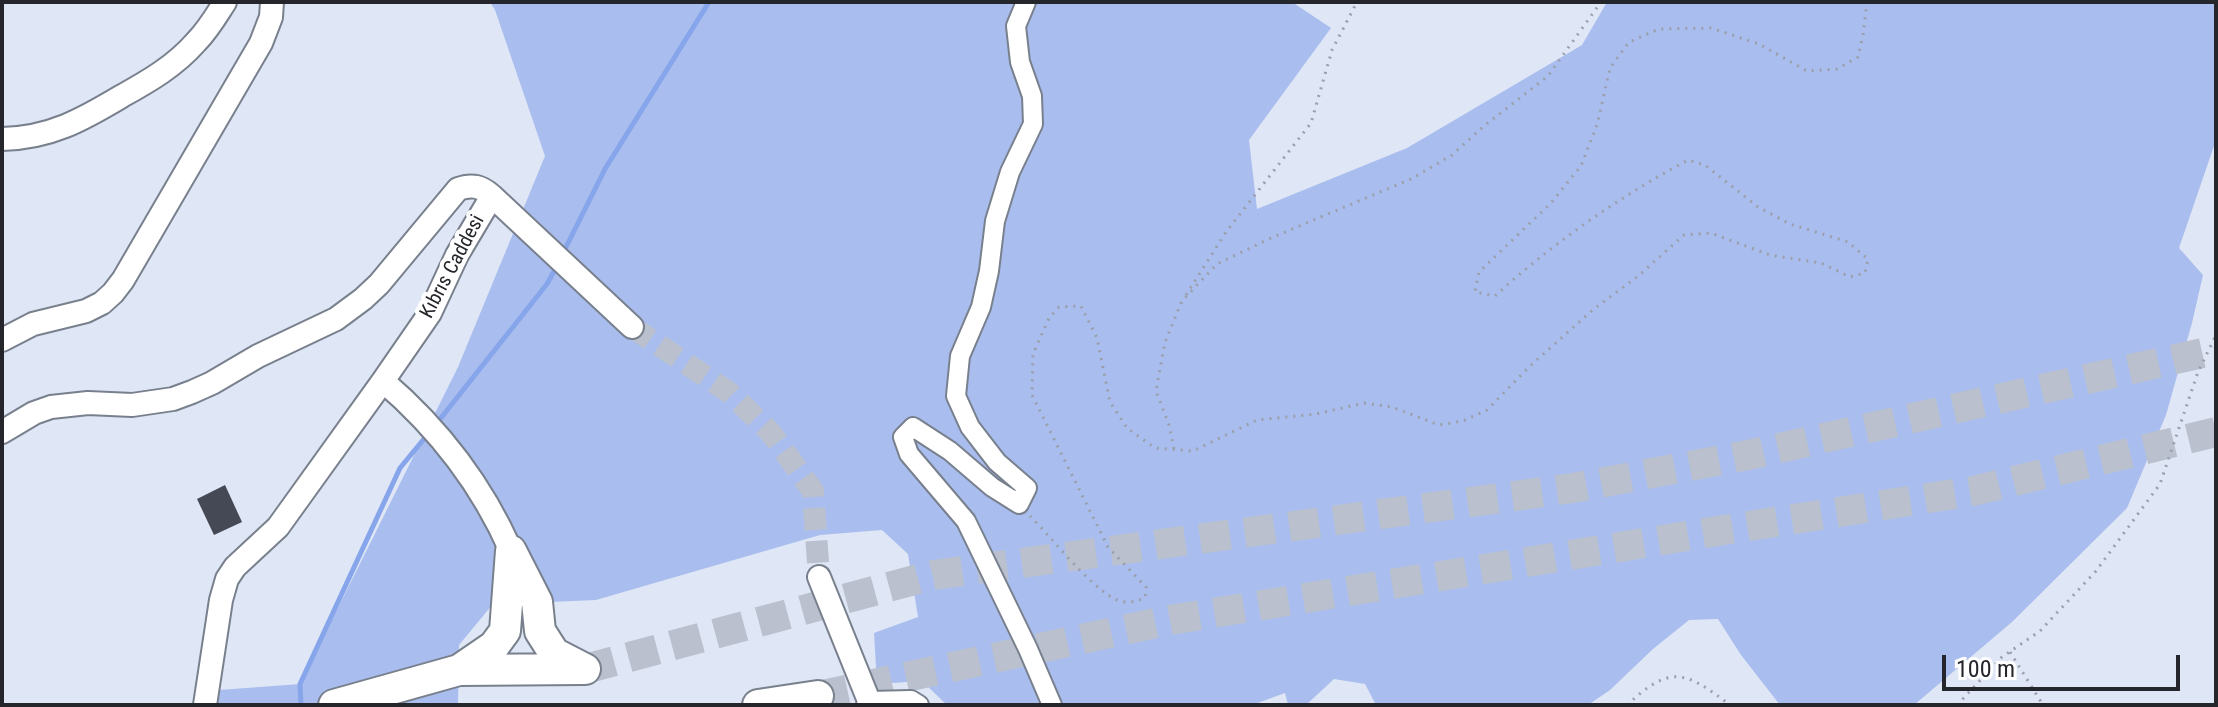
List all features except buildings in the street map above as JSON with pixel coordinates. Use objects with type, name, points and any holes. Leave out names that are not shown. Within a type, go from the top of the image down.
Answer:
[{"type":"highway","points":[[334,705],[459,670],[585,669],[554,653],[540,631],[537,602],[511,551]]},
{"type":"highway","points":[[459,670],[494,646],[505,631],[511,551]]},
{"type":"highway","points":[[758,705],[818,696]]},
{"type":"street","points":[[2,139],[42,135],[66,127],[158,76],[196,43],[225,2]]},
{"type":"street","points":[[2,340],[33,324],[86,311],[113,293],[261,43],[271,17],[272,2]]},
{"type":"street","points":[[1026,2],[1016,26],[1020,62],[1032,96],[1033,124],[1010,172],[995,221],[981,307],[960,356],[956,396],[979,439],[997,462],[1027,488],[1019,504],[913,427],[903,437],[909,454],[966,521],[1052,705]]},
{"type":"street","name":"Kıbrıs Caddesi","points":[[2,432],[16,422],[51,407],[154,403],[212,383],[258,356],[336,319],[357,304],[379,284],[458,189],[479,187],[497,200],[457,255],[430,313],[383,381],[278,527],[235,567],[227,579],[205,705]]},
{"type":"street","points":[[497,200],[632,327]]},
{"type":"street","points":[[383,381],[438,434],[478,486],[511,551]]},
{"type":"street","points":[[819,577],[868,703],[911,700],[919,705]]},
{"type":"path","points":[[1174,449],[1156,391],[1165,342],[1182,301],[1226,232],[1311,123],[1332,50],[1357,2]]},
{"type":"path","points":[[1182,301],[1217,264],[1411,179],[1452,155],[1548,76],[1601,2]]},
{"type":"path","points":[[1019,504],[1095,585],[1117,600],[1134,603],[1145,598],[1146,587],[1108,547],[1032,395],[1033,354],[1049,318],[1059,307],[1081,306],[1097,338],[1110,402],[1127,428],[1155,448],[1193,451],[1257,420],[1316,414],[1364,403],[1392,407],[1439,425],[1463,421],[1487,410],[1529,367],[1595,308],[1637,277],[1684,235],[1711,233],[1770,255],[1821,263],[1850,277],[1865,273],[1868,259],[1848,242],[1790,224],[1758,207],[1705,165],[1688,160],[1649,180],[1533,262],[1495,296],[1475,292],[1479,272],[1550,204],[1581,166],[1597,125],[1610,68],[1629,42],[1659,29],[1711,28],[1759,44],[1807,71],[1837,69],[1858,57],[1867,2]]},
{"type":"path","points":[[1957,705],[2010,652],[2040,631],[2096,571],[2160,484],[2198,372],[2216,335]]},
{"type":"path","points":[[2010,652],[2043,705]]},
{"type":"path","points":[[1627,705],[1644,689],[1663,678],[1683,676],[1730,705]]},
{"type":"shaded area","points":[[490,2],[1292,2],[1331,28],[1249,140],[1257,209],[1407,148],[1582,45],[1607,2],[2216,2],[2216,140],[2179,248],[2203,275],[2166,415],[2127,508],[2012,622],[1914,705],[1780,705],[1718,619],[1689,620],[1610,690],[1588,705],[1376,705],[1365,684],[1334,679],[1306,705],[1288,705],[1285,693],[1252,705],[947,705],[922,681],[877,684],[874,633],[918,617],[908,554],[882,530],[820,535],[596,600],[550,602],[507,587],[459,645],[458,705],[217,705],[219,690],[300,684],[458,367],[545,156]]},
{"type":"waterway","points":[[563,253],[605,169],[709,2]]},
{"type":"waterway","points":[[437,423],[547,284],[557,266]]},
{"type":"waterway","points":[[301,705],[300,684],[400,468],[428,434]]},
{"type":"tunnel","points":[[632,327],[730,393],[771,433],[813,491],[819,577]]},
{"type":"tunnel","points":[[585,669],[933,575],[1573,488],[1748,455],[2216,350]]},
{"type":"tunnel","points":[[818,696],[1170,620],[1973,491],[2216,432]]}]
